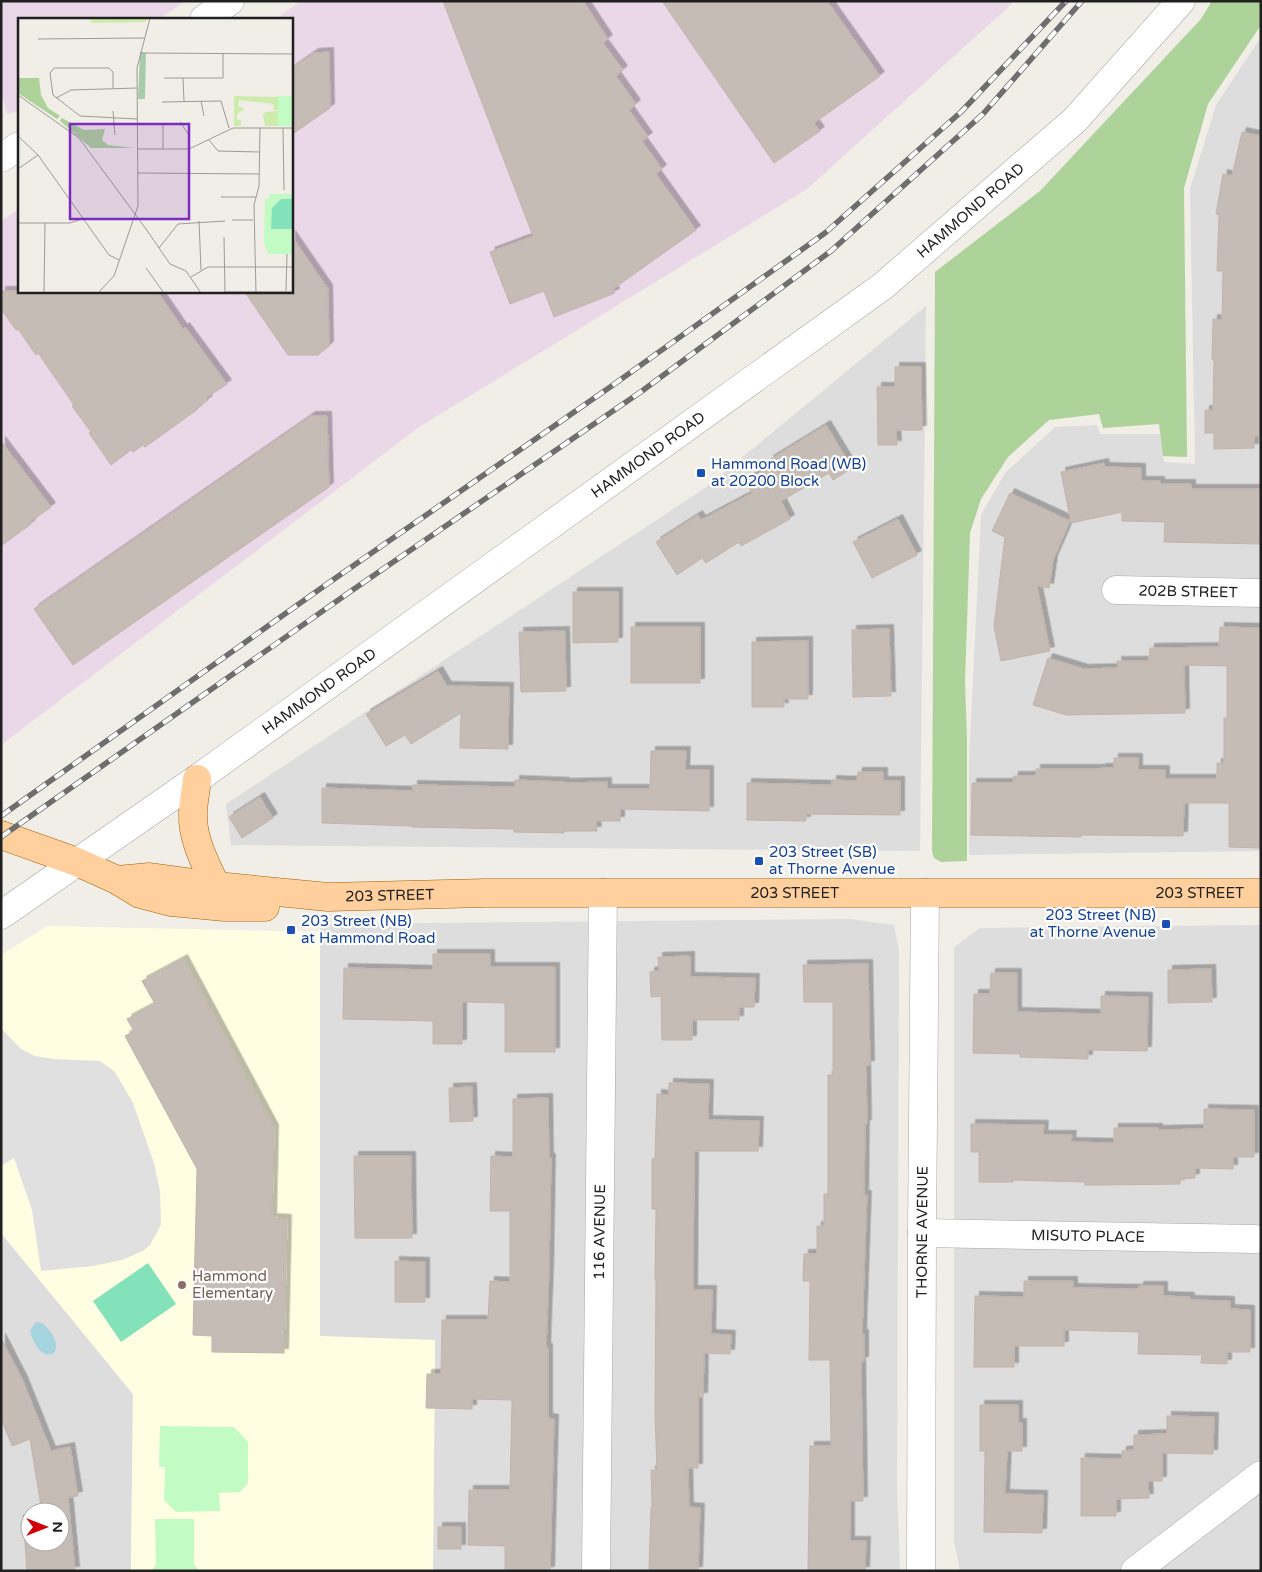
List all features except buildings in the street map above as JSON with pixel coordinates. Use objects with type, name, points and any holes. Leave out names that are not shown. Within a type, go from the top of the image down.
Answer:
[{"type":"main road","points":[[197,779],[193,816],[195,834],[216,886]]},
{"type":"main road","name":"203 STREET","points":[[1,834],[76,862],[117,880],[140,894],[163,900],[225,907],[274,906],[328,898],[486,893],[1261,893]]},
{"type":"main road","name":"203 STREET","points":[[117,880],[150,877],[328,898]]},
{"type":"street","points":[[205,18],[230,1]]},
{"type":"street","name":"HAMMOND ROAD","points":[[1,915],[197,779],[883,286],[1075,120],[1180,1]]},
{"type":"street","points":[[1,158],[18,147]]},
{"type":"street","name":"202B STREET","points":[[1116,590],[1261,592]]},
{"type":"street","name":"116 AVENUE","points":[[596,1571],[603,893]]},
{"type":"street","name":"THORNE AVENUE","points":[[921,1571],[925,893]]},
{"type":"street","name":"MISUTO PLACE","points":[[922,1233],[1255,1239]]},
{"type":"street","points":[[1135,1571],[1261,1475]]},
{"type":"shaded area","points":[[1,1],[185,1],[161,18],[18,18],[18,111],[7,114],[1,90]]},
{"type":"shaded area","points":[[300,1],[1015,1],[807,189],[419,427],[1,745],[1,221],[18,210],[18,292],[292,292],[292,18],[277,18]]},
{"type":"shaded area","points":[[1261,37],[1261,851],[969,855],[969,762],[981,515],[1005,473],[1055,427],[1097,425],[1100,434],[1160,434],[1164,462],[1195,464],[1190,189],[1216,105]]},
{"type":"shaded area","points":[[926,306],[920,851],[231,845],[226,804],[705,488]]},
{"type":"shaded area","points":[[849,919],[894,925],[899,951],[897,1487],[900,1571],[433,1571],[435,1340],[320,1337],[320,932],[322,924]]},
{"type":"shaded area","points":[[1261,925],[1261,1571],[960,1571],[954,1541],[954,947],[980,928]]},
{"type":"shaded area","name":"Hammond Elementary","points":[[47,926],[320,932],[320,1336],[435,1340],[433,1571],[131,1571],[133,1394],[1,1233],[1,955]]},
{"type":"shaded area","points":[[1,1028],[21,1049],[35,1056],[54,1059],[100,1061],[115,1072],[133,1103],[154,1163],[160,1191],[161,1225],[150,1245],[143,1251],[122,1260],[93,1266],[41,1271],[32,1210],[14,1158],[1,1166]]},
{"type":"shaded area","points":[[1,1233],[133,1394],[131,1571],[1,1571]]},
{"type":"green space","points":[[1212,1],[1261,1],[1261,25],[1208,104],[1184,188],[1187,457],[1163,456],[1159,424],[1103,428],[1099,414],[1049,420],[1008,457],[981,499],[970,533],[965,682],[967,861],[941,862],[934,858],[932,851],[935,272],[1040,191],[1201,19]]},
{"type":"green space","points":[[148,1263],[176,1304],[121,1342],[93,1301]]},
{"type":"green space","points":[[160,1426],[234,1427],[248,1442],[248,1483],[240,1492],[219,1493],[220,1511],[176,1512],[164,1500],[165,1467],[159,1467]]},
{"type":"green space","points":[[155,1519],[194,1519],[194,1565],[200,1571],[151,1571],[156,1565]]},
{"type":"water","points":[[36,1322],[43,1324],[52,1334],[56,1346],[54,1353],[45,1354],[35,1344],[30,1330]]},
{"type":"railway","points":[[1,816],[327,584],[613,385],[825,233],[961,112],[1066,1]]},
{"type":"railway","points":[[1,837],[354,589],[642,391],[831,251],[983,114],[1082,1]]},
{"type":"place","name":"Hammond Road (WB) at 20200 Block","points":[[701,473]]},
{"type":"place","name":"203 Street (SB) at Thorne Avenue","points":[[759,861]]},
{"type":"place","name":"203 Street (NB) at Thorne Avenue","points":[[1166,924]]},
{"type":"place","name":"203 Street (NB) at Hammond Road","points":[[291,930]]},
{"type":"place","name":"Hammond Elementary","points":[[182,1285]]}]
